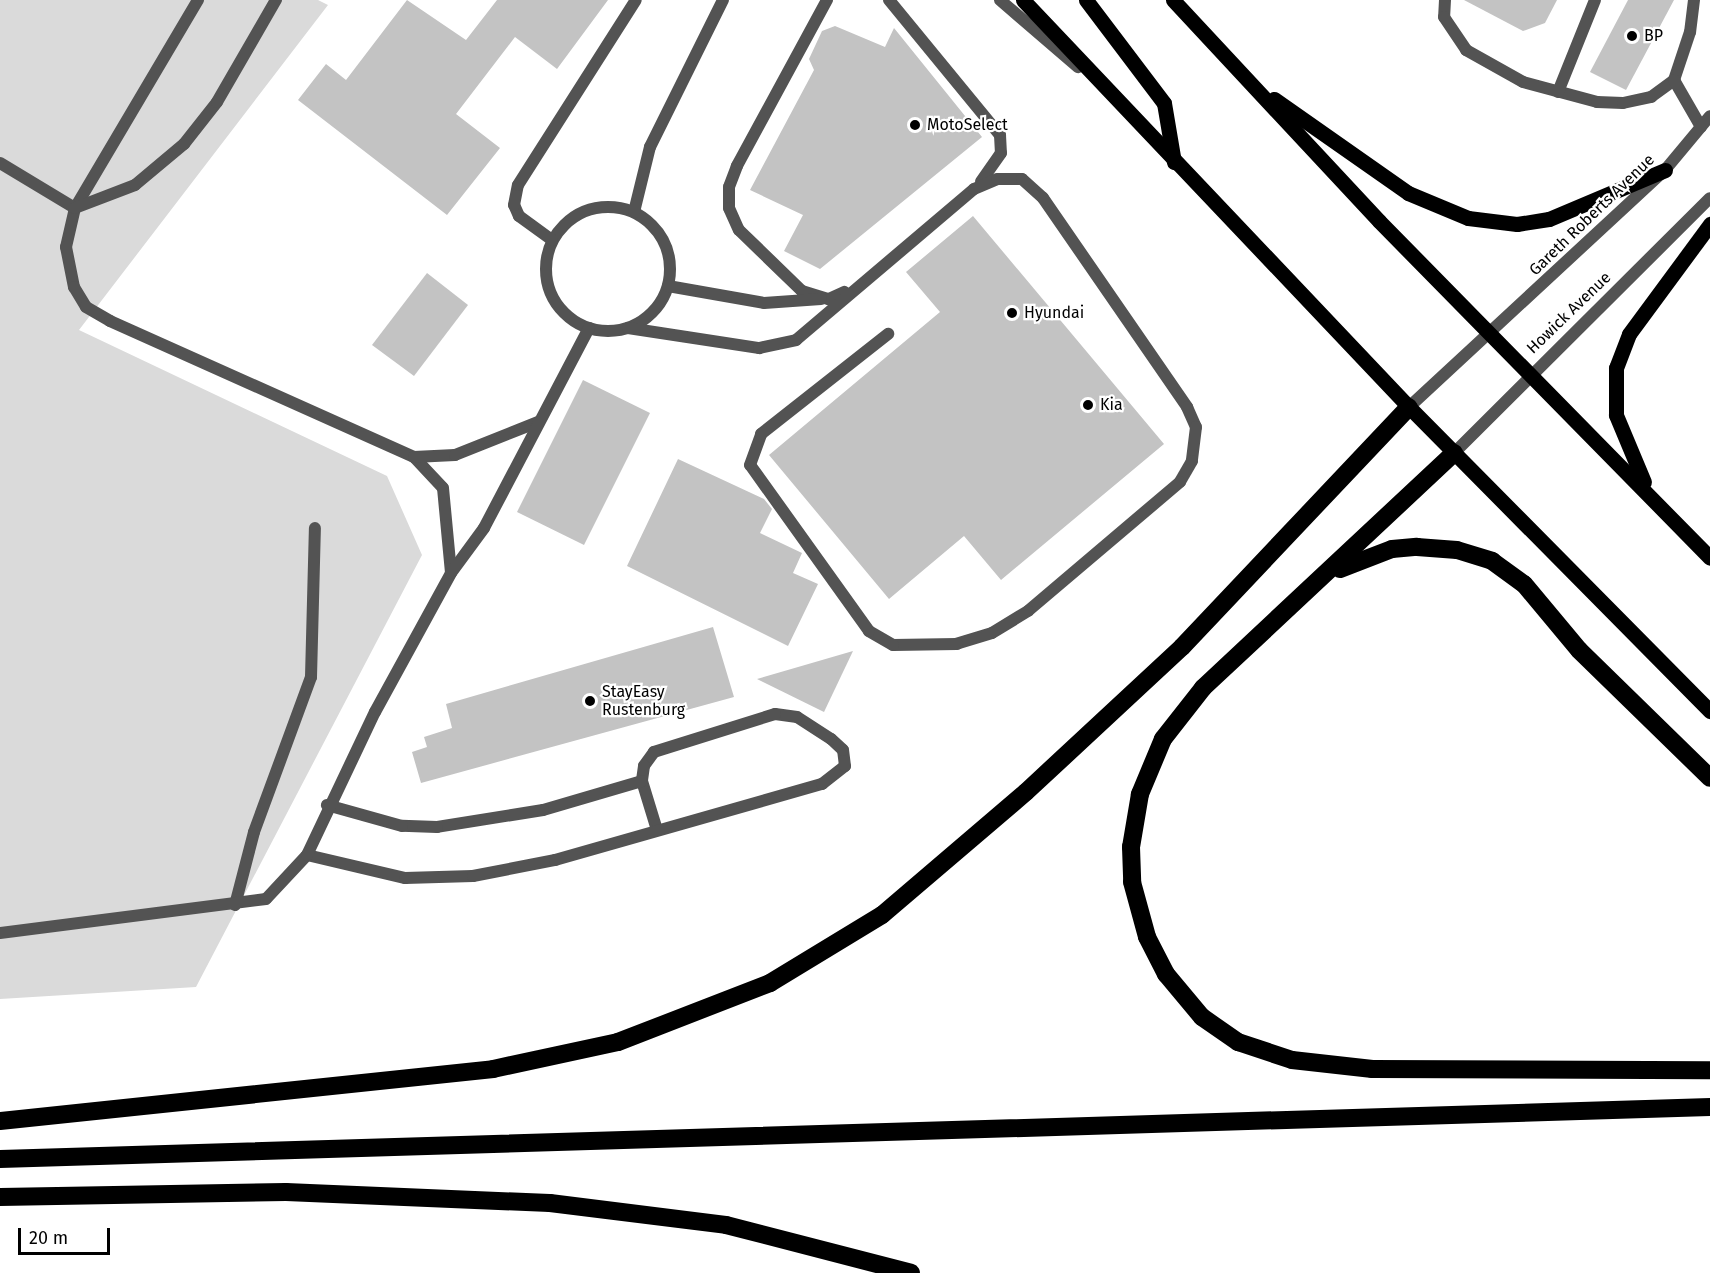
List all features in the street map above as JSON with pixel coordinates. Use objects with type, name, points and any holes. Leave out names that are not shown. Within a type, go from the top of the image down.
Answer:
[{"type":"highway","points":[[0,1121],[504,1067],[650,1032],[770,983],[882,915],[1026,792],[1182,647],[1409,407]]},
{"type":"highway","points":[[1454,453],[1329,573],[1203,688],[1173,724],[1149,765],[1133,827],[1132,882],[1147,938],[1174,986],[1203,1017],[1238,1042],[1311,1063],[1543,1072],[1710,1070]]},
{"type":"highway","points":[[1329,573],[1383,552],[1417,547],[1457,550],[1492,561],[1524,584],[1579,650],[1710,778]]},
{"type":"highway","points":[[0,1159],[1710,1107]]},
{"type":"highway","points":[[0,1197],[286,1192],[550,1203],[726,1226],[911,1273]]},
{"type":"main road","points":[[1023,0],[1104,89],[1409,407],[1710,711]]},
{"type":"main road","points":[[1086,0],[1164,103],[1174,162]]},
{"type":"main road","points":[[1173,0],[1491,334],[1710,558]]},
{"type":"main road","points":[[1254,86],[1408,193],[1468,218],[1517,224],[1549,219],[1665,170]]},
{"type":"main road","points":[[1651,497],[1616,416],[1616,368],[1629,334],[1710,224]]},
{"type":"street","points":[[198,0],[75,208],[66,247],[74,287],[86,308],[414,457],[443,488],[450,521],[451,573]]},
{"type":"street","points":[[75,208],[135,185],[184,144],[217,102],[276,0]]},
{"type":"street","points":[[552,240],[519,216],[514,205],[518,185],[636,0]]},
{"type":"street","points":[[634,212],[650,147],[723,0]]},
{"type":"street","points":[[827,0],[737,166],[729,187],[729,208],[739,230],[802,291],[829,299]]},
{"type":"street","points":[[628,328],[653,311],[668,286],[670,272],[665,243],[658,230],[634,212],[616,207],[579,213],[552,240],[546,261],[547,282],[555,302],[569,319],[589,328],[628,328],[759,348],[796,340],[992,172],[1001,153],[1000,135],[890,0]]},
{"type":"street","points":[[1000,0],[1104,89]]},
{"type":"street","points":[[1445,0],[1444,17],[1466,50],[1523,82],[1557,92],[1623,103],[1651,97],[1674,80],[1690,32],[1694,0]]},
{"type":"street","points":[[1557,92],[1595,0]]},
{"type":"street","points":[[1674,80],[1701,128]]},
{"type":"street","name":"Gareth Roberts Avenue","points":[[1491,334],[1665,170],[1710,116]]},
{"type":"street","points":[[0,163],[75,208]]},
{"type":"street","points":[[888,334],[761,434],[750,465],[869,632],[893,645],[957,644],[992,633],[1028,610],[1180,482],[1197,444],[1196,427],[1187,406],[1043,198],[1022,179],[997,178],[974,189]]},
{"type":"street","name":"Howick Avenue","points":[[1454,453],[1530,374],[1710,198]]},
{"type":"street","points":[[668,286],[764,303],[829,299],[857,286]]},
{"type":"street","points":[[0,933],[236,905],[266,899],[307,855],[327,805],[451,573],[484,528],[589,328]]},
{"type":"street","points":[[1409,407],[1491,334]]},
{"type":"street","points":[[414,457],[455,455],[538,422]]},
{"type":"street","points":[[236,905],[254,832],[311,677],[315,528]]},
{"type":"street","points":[[307,855],[405,878],[473,876],[555,860],[822,784],[845,766],[843,750],[797,717],[775,714],[654,752],[644,766],[642,781],[657,830]]},
{"type":"street","points":[[327,805],[402,826],[437,827],[543,810],[642,781]]},
{"type":"shaded area","points":[[0,0],[318,0],[328,5],[79,330],[387,476],[422,555],[196,987],[0,999]]},
{"type":"building","points":[[407,0],[466,40],[497,0],[608,0],[557,69],[515,37],[456,114],[500,148],[447,215],[298,100],[326,64],[346,80]]},
{"type":"building","points":[[1464,0],[1557,0],[1545,23],[1523,31]]},
{"type":"building","name":"BP","points":[[1628,0],[1674,0],[1626,90],[1590,72]]},
{"type":"building","points":[[835,26],[885,47],[894,28],[982,137],[820,269],[784,251],[803,215],[750,190],[814,70],[809,59],[822,31]]},
{"type":"building","points":[[973,216],[1164,444],[1001,580],[964,536],[889,599],[769,455],[940,312],[906,272]]},
{"type":"building","points":[[427,273],[468,305],[414,376],[372,345]]},
{"type":"building","points":[[583,380],[650,413],[584,545],[517,512]]},
{"type":"building","points":[[678,459],[764,499],[772,509],[760,533],[802,553],[793,573],[818,584],[788,646],[627,566]]},
{"type":"building","name":"StayEasy Rustenburg","points":[[713,627],[734,697],[421,783],[412,752],[427,747],[424,737],[452,728],[446,704]]},
{"type":"building","points":[[853,651],[824,712],[757,679]]},
{"type":"place","name":"BP","points":[[1632,36]]},
{"type":"place","name":"MotoSelect","points":[[915,125]]},
{"type":"place","name":"Hyundai","points":[[1012,313]]},
{"type":"place","name":"Kia","points":[[1088,405]]},
{"type":"place","name":"StayEasy Rustenburg","points":[[590,701]]}]
